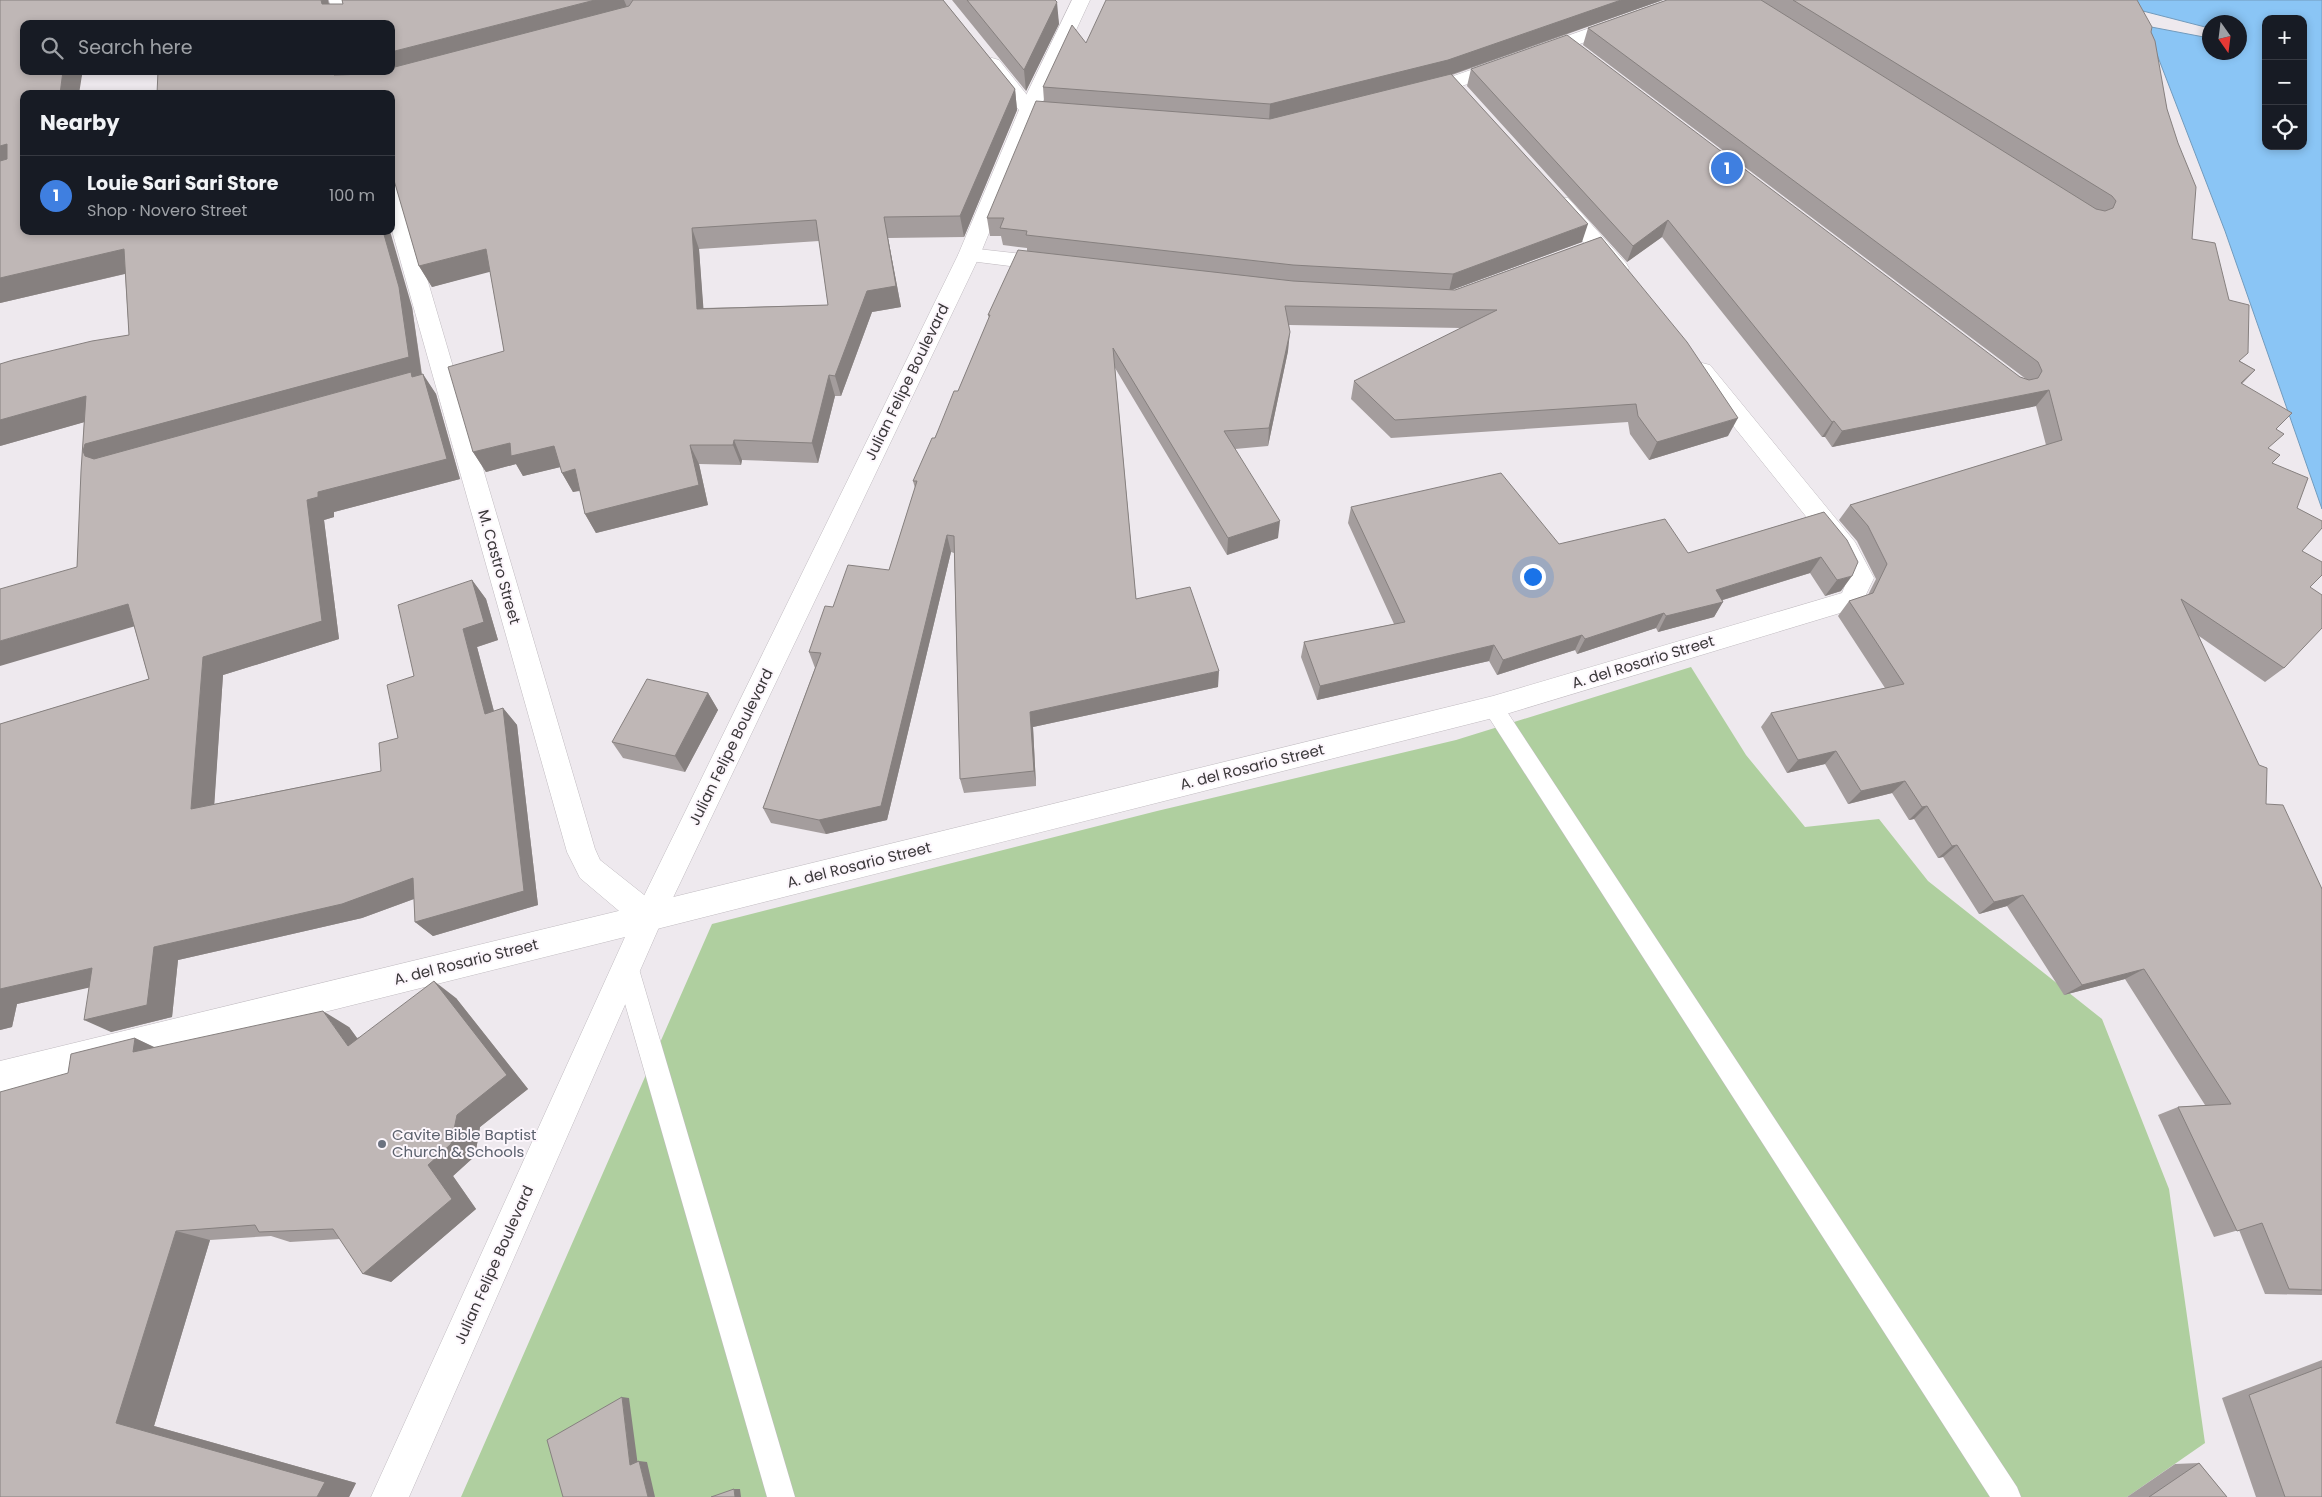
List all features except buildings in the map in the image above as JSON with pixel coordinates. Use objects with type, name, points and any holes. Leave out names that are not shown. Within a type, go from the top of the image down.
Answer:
[{"type":"street","points":[[338,0],[343,20]]},
{"type":"street","name":"Julian Felipe Boulevard","points":[[390,1497],[649,917],[969,255],[1029,110],[1081,0]]},
{"type":"street","points":[[1404,95],[1572,48],[1686,0]]},
{"type":"street","points":[[982,51],[1029,110],[1077,114]]},
{"type":"street","points":[[1452,83],[1472,105]]},
{"type":"street","points":[[1546,186],[1590,248],[1630,283]]},
{"type":"street","name":"M. Castro Street","points":[[395,207],[437,381],[581,852],[590,869],[649,917]]},
{"type":"street","points":[[969,255],[1066,266]]},
{"type":"street","name":"A. del Rosario Street","points":[[0,1077],[1493,707],[1852,600],[1861,578],[1846,548],[1686,351]]},
{"type":"lane","points":[[1493,707],[2007,1497]]},
{"type":"lane","points":[[627,969],[781,1497]]},
{"type":"green space","points":[[1691,667],[1746,755],[1805,827],[1879,819],[1928,881],[2102,1019],[2169,1189],[2205,1443],[2127,1497],[461,1497],[712,924],[1157,811],[1456,740]]},
{"type":"water","points":[[2136,0],[2322,0],[2322,509],[2225,231],[2146,26],[2202,37],[2202,60],[2247,60],[2247,15],[2202,15],[2202,26],[2139,10]]},
{"type":"place","name":"Louie Sari Sari Store","points":[[1727,168]]},
{"type":"place","name":"Cavite Bible Baptist Church & Schools","points":[[382,1144]]}]
